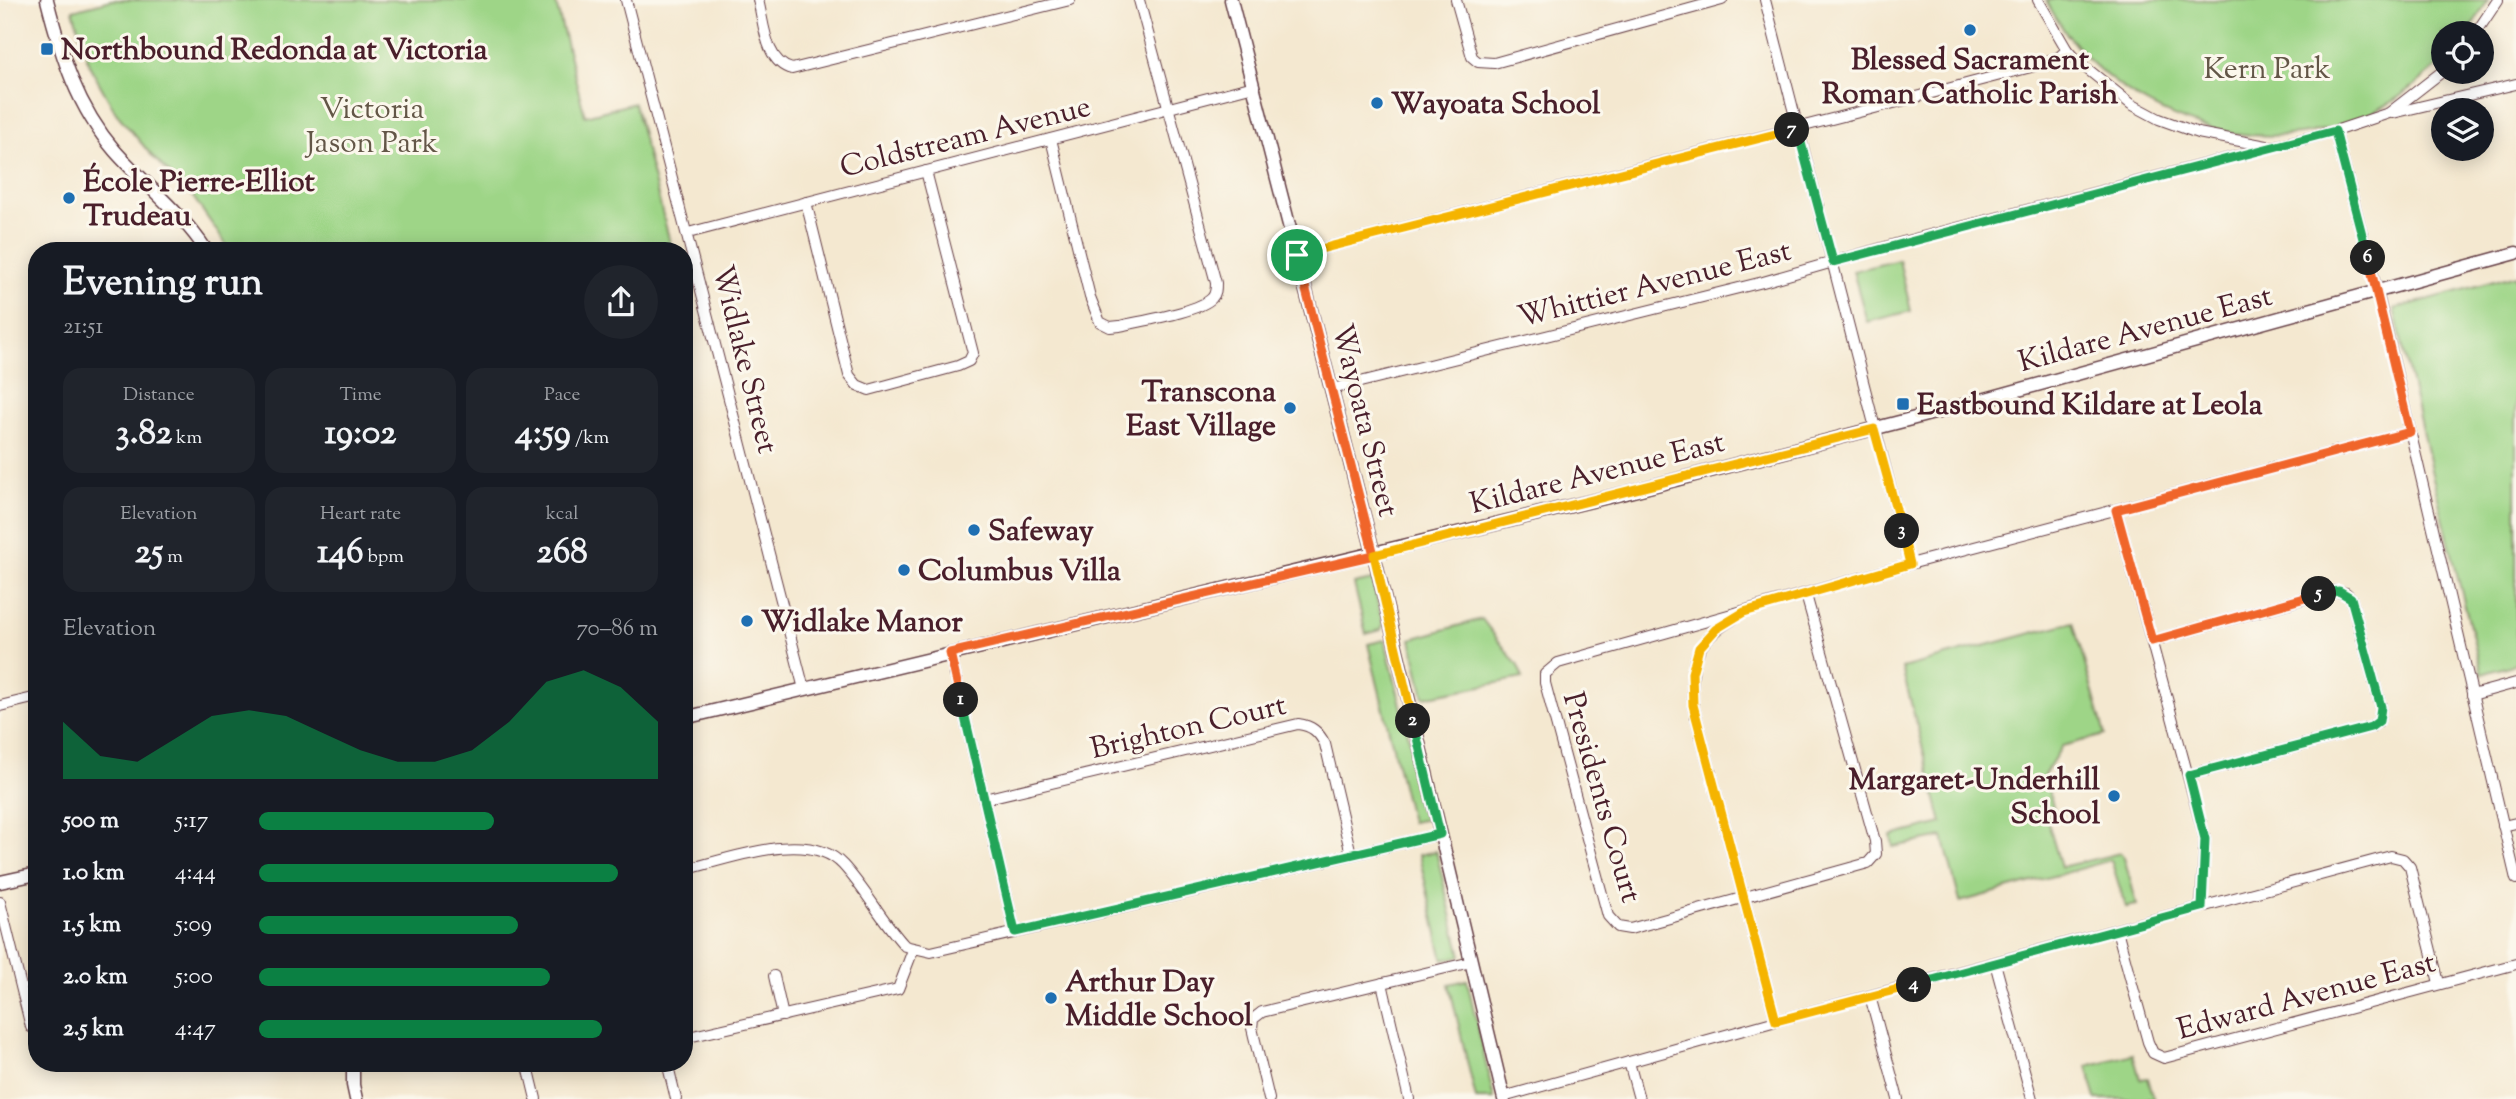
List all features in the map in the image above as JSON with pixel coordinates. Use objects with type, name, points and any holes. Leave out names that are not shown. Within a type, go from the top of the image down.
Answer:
[{"type":"street","points":[[47,0],[65,65],[93,121],[114,149],[200,242]]},
{"type":"street","name":"Widlake Street","points":[[626,0],[690,242]]},
{"type":"street","points":[[758,0],[771,51],[776,61],[783,67],[792,69],[1070,0]]},
{"type":"street","points":[[1051,139],[1090,298],[1100,322],[1110,327],[1120,326],[1195,308],[1211,300],[1216,292],[1216,283],[1139,0]]},
{"type":"street","name":"Wayoata Street","points":[[1231,0],[1374,555],[1503,1098]]},
{"type":"street","points":[[1456,0],[1472,57],[1478,62],[1494,63],[1722,0]]},
{"type":"street","points":[[1765,0],[1910,564]]},
{"type":"street","points":[[2038,0],[2067,50],[2104,85],[2131,104],[2159,119],[2198,132],[2272,147]]},
{"type":"street","points":[[2484,21],[2498,0]]},
{"type":"street","points":[[1297,255],[2031,67],[2059,57],[2067,50]]},
{"type":"street","points":[[2389,113],[2431,80]]},
{"type":"street","points":[[2389,113],[2427,107],[2516,84]]},
{"type":"street","name":"Coldstream Avenue","points":[[688,233],[1254,86]]},
{"type":"street","name":"Whittier Avenue East","points":[[1332,389],[1763,282],[2335,131],[2389,113]]},
{"type":"street","points":[[2335,131],[2377,291],[2516,879]]},
{"type":"street","points":[[806,202],[849,375],[857,385],[869,390],[958,366],[969,361],[973,353],[926,172]]},
{"type":"street","name":"Widlake Street","points":[[693,253],[804,689]]},
{"type":"street","name":"Kildare Avenue East","points":[[693,716],[1374,555],[1874,429],[2516,253]]},
{"type":"street","points":[[1776,1021],[1693,705],[1692,673],[1699,648],[1716,629],[1744,612],[1910,564],[2410,432]]},
{"type":"street","points":[[2116,510],[2205,839],[2202,907]]},
{"type":"street","points":[[2152,641],[2331,591],[2346,593],[2351,598],[2381,707],[2379,721],[2371,727],[2189,775]]},
{"type":"street","name":"Presidents Court","points":[[1744,612],[1558,663],[1545,674],[1610,919],[1618,927],[1630,929],[1868,863],[1876,854],[1875,841],[1806,595]]},
{"type":"street","points":[[950,653],[1015,932]]},
{"type":"street","points":[[2472,695],[2516,682]]},
{"type":"street","points":[[0,706],[28,699]]},
{"type":"street","name":"Brighton Court","points":[[984,799],[1298,724],[1311,726],[1320,734],[1325,744],[1351,854]]},
{"type":"street","points":[[2503,826],[2516,823]]},
{"type":"street","points":[[693,868],[779,847],[819,850],[842,864],[905,946],[931,952],[1440,834]]},
{"type":"street","points":[[1503,1098],[1776,1021],[2391,856],[2403,859],[2410,867],[2439,983]]},
{"type":"street","points":[[0,882],[28,876]]},
{"type":"street","points":[[0,902],[28,1015]]},
{"type":"street","name":"Edward Avenue East","points":[[2117,930],[2148,1042],[2153,1053],[2164,1058],[2516,964]]},
{"type":"street","points":[[693,1036],[898,989],[913,950]]},
{"type":"street","points":[[1269,1099],[1252,1028],[1254,1019],[1262,1012],[1471,962]]},
{"type":"street","points":[[1995,963],[2032,1099]]},
{"type":"street","points":[[774,976],[783,1016]]},
{"type":"street","points":[[1382,983],[1409,1099]]},
{"type":"street","points":[[1870,996],[1898,1099]]},
{"type":"street","points":[[1629,1062],[1639,1099]]},
{"type":"street","points":[[353,1072],[356,1099]]},
{"type":"street","points":[[529,1072],[536,1099]]},
{"type":"street","points":[[669,1072],[676,1099]]},
{"type":"green space","name":"Victoria Jason Park","points":[[111,0],[555,0],[585,116],[634,103],[670,242],[224,242],[193,197],[153,157],[116,113],[89,65],[73,10]]},
{"type":"green space","name":"Kern Park","points":[[2046,0],[2488,0],[2475,21],[2431,21],[2431,72],[2397,99],[2365,116],[2320,131],[2274,136],[2228,132],[2183,120],[2141,100],[2103,73],[2071,40]]},
{"type":"green space","points":[[1899,260],[1911,311],[1867,322],[1853,271]]},
{"type":"green space","points":[[2516,275],[2516,664],[2482,674],[2394,309]]},
{"type":"green space","points":[[1372,580],[1383,625],[1381,630],[1366,634],[1354,584]]},
{"type":"green space","points":[[1482,619],[1518,666],[1523,678],[1424,697],[1411,639]]},
{"type":"green space","points":[[2073,622],[2105,735],[2062,746],[2044,775],[2056,817],[2047,819],[2061,867],[2120,853],[2124,857],[2137,905],[2126,907],[2111,860],[1960,902],[1943,837],[1893,847],[1891,836],[1942,823],[1902,668]]},
{"type":"green space","points":[[1385,640],[1429,819],[1411,822],[1368,644]]},
{"type":"green space","points":[[1436,851],[1461,956],[1443,960],[1419,855]]},
{"type":"green space","points":[[1467,980],[1494,1099],[1476,1099],[1449,984]]},
{"type":"green space","points":[[2133,1054],[2140,1079],[2148,1078],[2154,1099],[2096,1099],[2087,1066]]},
{"type":"place","name":"Blessed Sacrament Roman Catholic Parish","points":[[1970,30]]},
{"type":"place","name":"Northbound Redonda at Victoria","points":[[47,49]]},
{"type":"place","name":"Wayoata School","points":[[1377,103]]},
{"type":"place","name":"École Pierre-Elliot Trudeau","points":[[69,198]]},
{"type":"place","name":"Eastbound Kildare at Leola","points":[[1903,404]]},
{"type":"place","name":"Transcona East Village","points":[[1290,408]]},
{"type":"place","name":"Safeway","points":[[974,530]]},
{"type":"place","name":"Columbus Villa","points":[[904,570]]},
{"type":"place","name":"Widlake Manor","points":[[747,621]]},
{"type":"place","name":"Margaret-Underhill School","points":[[2114,796]]},
{"type":"place","name":"Arthur Day Middle School","points":[[1051,998]]},
{"type":"route","points":[[1297,255],[1374,555],[950,653],[1015,932],[1440,834],[1374,555],[1874,429],[1910,564],[1744,612],[1716,629],[1699,648],[1692,673],[1693,705],[1776,1021],[2202,907],[2205,839],[2189,775],[2371,727],[2379,721],[2381,707],[2351,598],[2346,593],[2331,591],[2152,641],[2116,510],[2410,432],[2335,131],[1833,262],[1797,128],[1297,255]]}]
